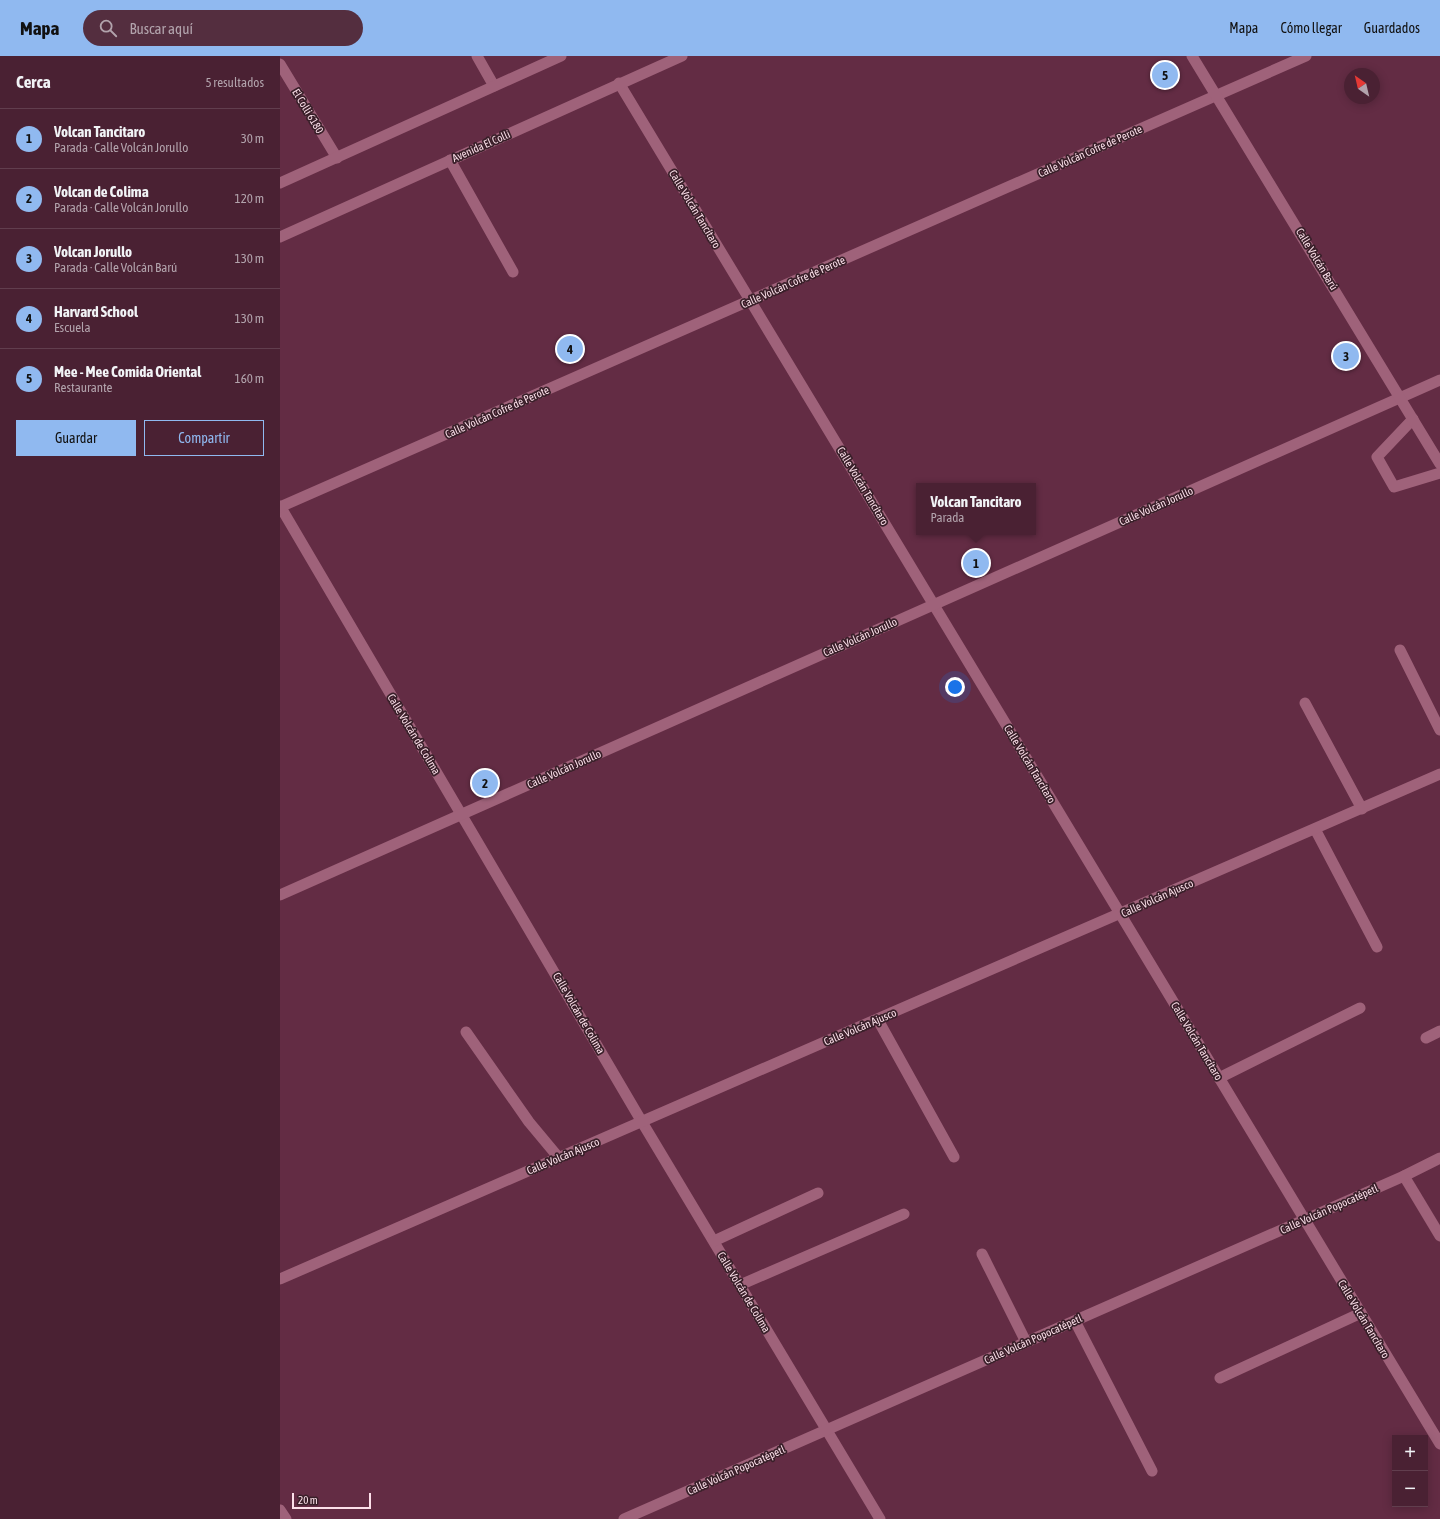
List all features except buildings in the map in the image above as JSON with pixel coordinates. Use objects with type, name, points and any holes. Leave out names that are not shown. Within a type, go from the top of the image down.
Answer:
[{"type":"street","points":[[477,56],[494,86]]},
{"type":"street","points":[[280,183],[561,56]]},
{"type":"street","name":"Avenida El Colli","points":[[280,237],[682,56]]},
{"type":"street","name":"Calle Volcán Barú","points":[[1192,56],[1401,397],[1440,464]]},
{"type":"street","name":"Calle Volcán Cofre de Perote","points":[[280,507],[1306,56]]},
{"type":"street","name":"El Colli 6180","points":[[280,64],[337,158]]},
{"type":"street","name":"Calle Volcán Tancítaro","points":[[620,83],[1440,1444]]},
{"type":"street","points":[[450,160],[513,272]]},
{"type":"street","name":"Calle Volcán Jorullo","points":[[280,895],[1440,380]]},
{"type":"street","points":[[1413,419],[1377,457],[1394,487],[1440,473]]},
{"type":"street","name":"Calle Volcán de Colima","points":[[280,507],[642,1122],[880,1519]]},
{"type":"street","points":[[1400,650],[1440,730]]},
{"type":"street","points":[[1305,703],[1362,809]]},
{"type":"street","name":"Calle Volcán Ajusco","points":[[280,1279],[878,1020],[1440,774]]},
{"type":"street","points":[[1315,829],[1377,947]]},
{"type":"street","points":[[1219,1078],[1360,1008]]},
{"type":"street","points":[[878,1020],[954,1157]]},
{"type":"street","points":[[1426,1038],[1440,1031]]},
{"type":"street","points":[[466,1032],[529,1122],[558,1158]]},
{"type":"street","name":"Calle Volcán Popocatépetl","points":[[624,1519],[1305,1220],[1404,1176],[1440,1158]]},
{"type":"street","points":[[1404,1176],[1440,1236]]},
{"type":"street","points":[[714,1241],[818,1193]]},
{"type":"street","points":[[740,1285],[904,1214]]},
{"type":"street","points":[[982,1254],[1026,1342]]},
{"type":"street","points":[[1220,1378],[1361,1313]]},
{"type":"street","points":[[1075,1321],[1152,1471]]},
{"type":"street","points":[[280,1510],[286,1519]]},
{"type":"place","name":"Mee - Mee Comida Oriental","points":[[1165,75]]},
{"type":"place","name":"Harvard School","points":[[570,349]]},
{"type":"place","name":"Volcan Jorullo","points":[[1346,356]]},
{"type":"place","name":"Volcan Tancitaro","points":[[976,563]]},
{"type":"place","name":"Volcan de Colima","points":[[485,783]]}]
